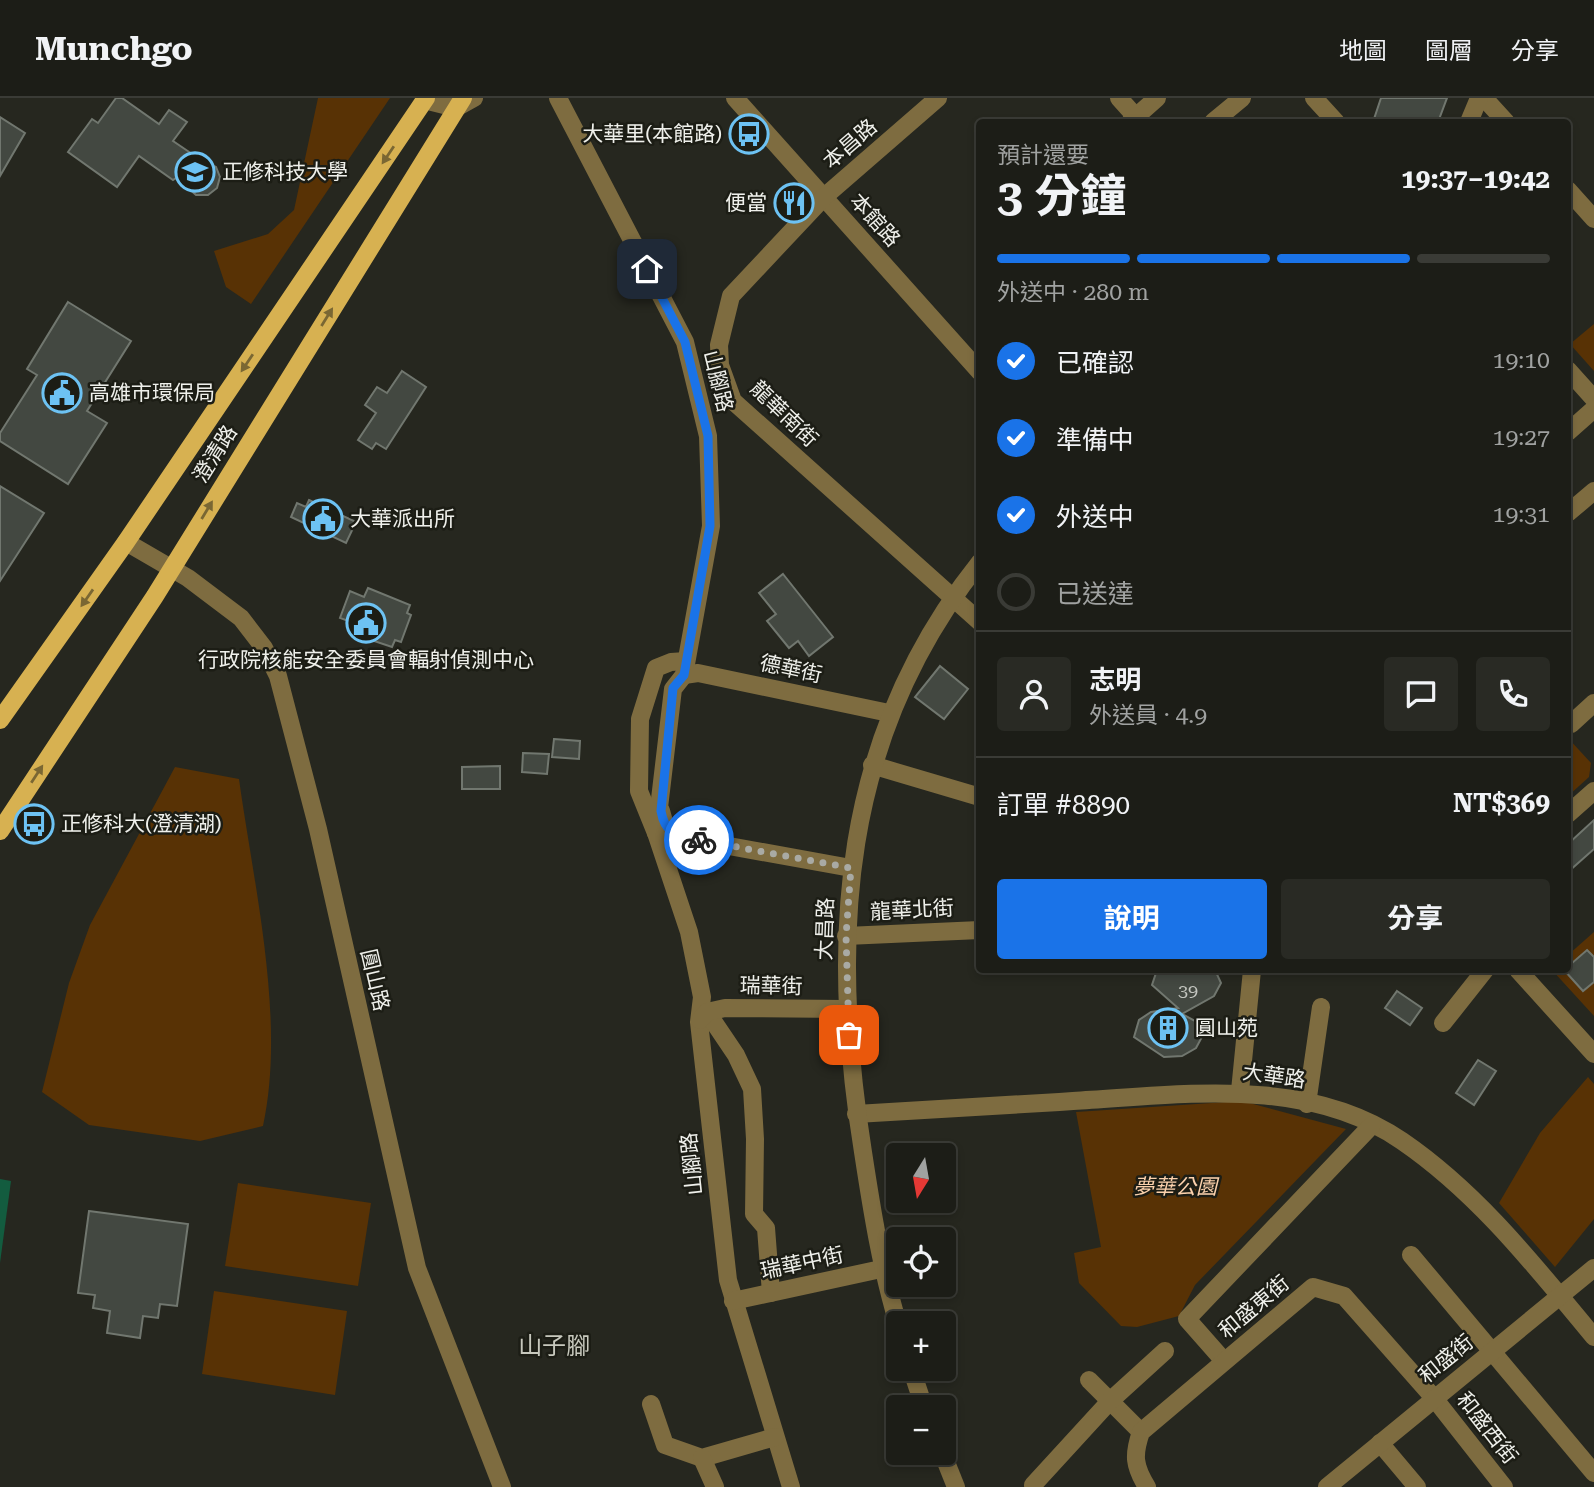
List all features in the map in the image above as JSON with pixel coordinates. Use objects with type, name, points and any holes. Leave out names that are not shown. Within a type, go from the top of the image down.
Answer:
[{"type":"main road","name":"澄清路","points":[[0,720],[126,542],[425,99]]},
{"type":"main road","name":"澄清路","points":[[0,831],[172,568],[459,103]]},
{"type":"street","points":[[425,99],[459,103],[474,98]]},
{"type":"street","name":"山腳路","points":[[558,98],[685,342],[708,436],[710,526],[685,668],[673,688],[661,811],[656,833]]},
{"type":"street","name":"本館路","points":[[735,98],[976,368]]},
{"type":"street","name":"本昌路","points":[[824,197],[938,98]]},
{"type":"street","points":[[1119,98],[1132,119]]},
{"type":"street","points":[[1134,119],[1157,98]]},
{"type":"street","points":[[1217,119],[1242,98]]},
{"type":"street","points":[[1314,98],[1333,119]]},
{"type":"street","points":[[1470,119],[1479,98]]},
{"type":"street","points":[[1484,98],[1503,119]]},
{"type":"street","points":[[1571,193],[1594,219]]},
{"type":"street","name":"龍華南街","points":[[824,197],[731,296],[719,345],[720,365],[733,401],[951,597]]},
{"type":"street","points":[[1571,373],[1594,399]]},
{"type":"street","points":[[1571,429],[1594,409]]},
{"type":"street","points":[[1571,510],[1594,491]]},
{"type":"street","name":"圓山路","points":[[126,542],[172,568],[241,618],[264,648],[278,676],[318,829],[417,1268],[502,1487]]},
{"type":"street","name":"大昌路","points":[[894,1311],[881,1269],[856,1114],[847,1009],[846,936],[851,868],[872,765],[889,713],[905,677],[951,597],[976,567]]},
{"type":"street","points":[[951,597],[976,619]]},
{"type":"street","name":"山腳路","points":[[685,668],[671,662],[656,668],[639,719],[639,791],[690,932],[702,997],[727,1280],[791,1487]]},
{"type":"street","name":"德華街","points":[[685,668],[889,713]]},
{"type":"street","points":[[1571,724],[1594,703]]},
{"type":"street","points":[[872,765],[976,796]]},
{"type":"street","points":[[1571,812],[1593,795]]},
{"type":"street","points":[[661,811],[666,829],[674,836],[851,868]]},
{"type":"street","name":"龍華北街","points":[[846,936],[976,930]]},
{"type":"street","points":[[1240,1091],[1252,973]]},
{"type":"street","points":[[1443,1023],[1483,973]]},
{"type":"street","points":[[1521,973],[1594,1054]]},
{"type":"street","points":[[1307,1104],[1321,1007]]},
{"type":"street","name":"瑞華街","points":[[703,1017],[725,1008],[847,1009]]},
{"type":"street","points":[[703,1017],[736,1055],[752,1088],[755,1139],[754,1214],[766,1228],[771,1293]]},
{"type":"street","name":"大華路","points":[[856,1114],[1240,1091],[1307,1104],[1373,1125],[1401,1140],[1471,1196],[1594,1336]]},
{"type":"street","points":[[1224,1361],[1187,1319],[1373,1125]]},
{"type":"street","points":[[1411,1255],[1494,1350],[1594,1473]]},
{"type":"street","name":"和盛街","points":[[1327,1487],[1594,1268]]},
{"type":"street","name":"瑞華中街","points":[[733,1301],[881,1269]]},
{"type":"street","name":"和盛東街","points":[[1141,1432],[1312,1287],[1345,1296],[1434,1398]]},
{"type":"street","points":[[1033,1485],[1110,1401],[1165,1351]]},
{"type":"street","points":[[1089,1380],[1141,1432],[1134,1453],[1137,1470],[1147,1487]]},
{"type":"street","name":"和盛西街","points":[[1434,1398],[1504,1487]]},
{"type":"street","points":[[651,1404],[665,1445],[702,1458],[775,1437]]},
{"type":"street","points":[[1380,1443],[1417,1487]]},
{"type":"street","points":[[702,1458],[715,1487]]},
{"type":"street","points":[[947,1465],[956,1487]]},
{"type":"green space","points":[[318,98],[390,98],[251,304],[226,287],[214,251],[268,234],[294,210]]},
{"type":"green space","points":[[1594,324],[1594,371],[1571,345]]},
{"type":"green space","points":[[1571,741],[1591,763],[1589,777],[1571,793]]},
{"type":"green space","points":[[175,767],[239,779],[259,908],[269,998],[269,1085],[263,1126],[200,1141],[89,1125],[42,1092],[69,983],[90,925]]},
{"type":"green space","points":[[1594,932],[1594,1016],[1555,973],[1571,973],[1571,952]]},
{"type":"green space","points":[[1588,1077],[1594,1084],[1594,1219],[1555,1267],[1499,1203],[1540,1133]]},
{"type":"green space","name":"夢華公園","points":[[1242,1101],[1346,1129],[1195,1285],[1179,1316],[1137,1327],[1121,1326],[1079,1283],[1074,1253],[1101,1247],[1076,1112]]},
{"type":"green space","points":[[238,1183],[371,1203],[358,1286],[225,1266]]},
{"type":"green space","points":[[214,1291],[347,1311],[335,1395],[202,1374]]},
{"type":"shaded area","points":[[0,1179],[11,1181],[0,1263]]},
{"type":"building","points":[[116,98],[122,98],[159,124],[169,110],[187,122],[173,141],[216,167],[220,177],[217,188],[208,195],[196,195],[187,187],[182,174],[173,180],[139,156],[117,187],[68,152],[92,119],[98,123]]},
{"type":"building","points":[[1381,98],[1447,98],[1439,119],[1374,119]]},
{"type":"building","points":[[0,117],[25,133],[0,176]]},
{"type":"building","name":"高雄市環保局","points":[[68,302],[131,341],[87,411],[107,423],[68,484],[0,441],[0,433],[37,375],[27,369]]},
{"type":"building","points":[[402,371],[426,387],[386,449],[376,443],[372,449],[358,440],[376,413],[365,405],[377,387],[387,393]]},
{"type":"building","points":[[0,486],[44,513],[0,581]]},
{"type":"building","name":"大華派出所","points":[[309,500],[356,522],[346,543],[291,517],[297,503],[306,507]]},
{"type":"building","points":[[783,574],[833,637],[809,656],[798,641],[789,648],[767,621],[776,614],[759,593]]},
{"type":"building","name":"行政院核能安全委員會輻射偵測中心","points":[[368,588],[410,605],[407,613],[411,615],[401,642],[395,640],[392,647],[350,633],[354,623],[340,618],[350,591],[364,597]]},
{"type":"building","points":[[940,666],[968,689],[944,719],[915,697]]},
{"type":"building","points":[[554,739],[580,741],[579,759],[552,757]]},
{"type":"building","points":[[523,753],[549,754],[547,774],[522,772]]},
{"type":"building","points":[[500,766],[500,789],[462,789],[462,767]]},
{"type":"building","points":[[1594,820],[1594,849],[1571,869],[1571,841]]},
{"type":"building","points":[[1587,950],[1594,957],[1594,982],[1583,991],[1567,973],[1571,973],[1571,964]]},
{"type":"building","points":[[1156,973],[1216,973],[1221,983],[1214,996],[1182,1014],[1197,1022],[1203,1035],[1196,1048],[1182,1056],[1164,1057],[1134,1037],[1139,1020],[1151,1012],[1178,1008],[1152,985]]},
{"type":"building","points":[[1397,991],[1422,1008],[1410,1025],[1385,1008]]},
{"type":"building","points":[[1478,1060],[1496,1071],[1474,1105],[1456,1093]]},
{"type":"building","points":[[89,1211],[188,1224],[177,1306],[160,1304],[158,1318],[143,1316],[140,1338],[107,1333],[110,1311],[93,1308],[95,1295],[78,1293]]},
{"type":"way so far","points":[[699,840],[851,868],[846,936],[849,1035]]},
{"type":"place","name":"大華里(本館路)","points":[[749,134]]},
{"type":"place","name":"正修科技大學","points":[[195,172]]},
{"type":"place","name":"便當","points":[[794,203]]},
{"type":"place","name":"高雄市環保局","points":[[62,393]]},
{"type":"place","name":"大華派出所","points":[[323,519]]},
{"type":"place","name":"行政院核能安全委員會輻射偵測中心","points":[[366,623]]},
{"type":"place","name":"正修科大(澄清湖)","points":[[34,824]]},
{"type":"place","name":"圓山苑","points":[[1168,1028]]},
{"type":"district","name":"山子腳","points":[[554,1346]]},
{"type":"route","points":[[647,269],[685,342],[708,436],[712,488],[710,526],[684,675],[676,681],[673,688],[661,811],[666,829],[674,836],[699,840]]}]
